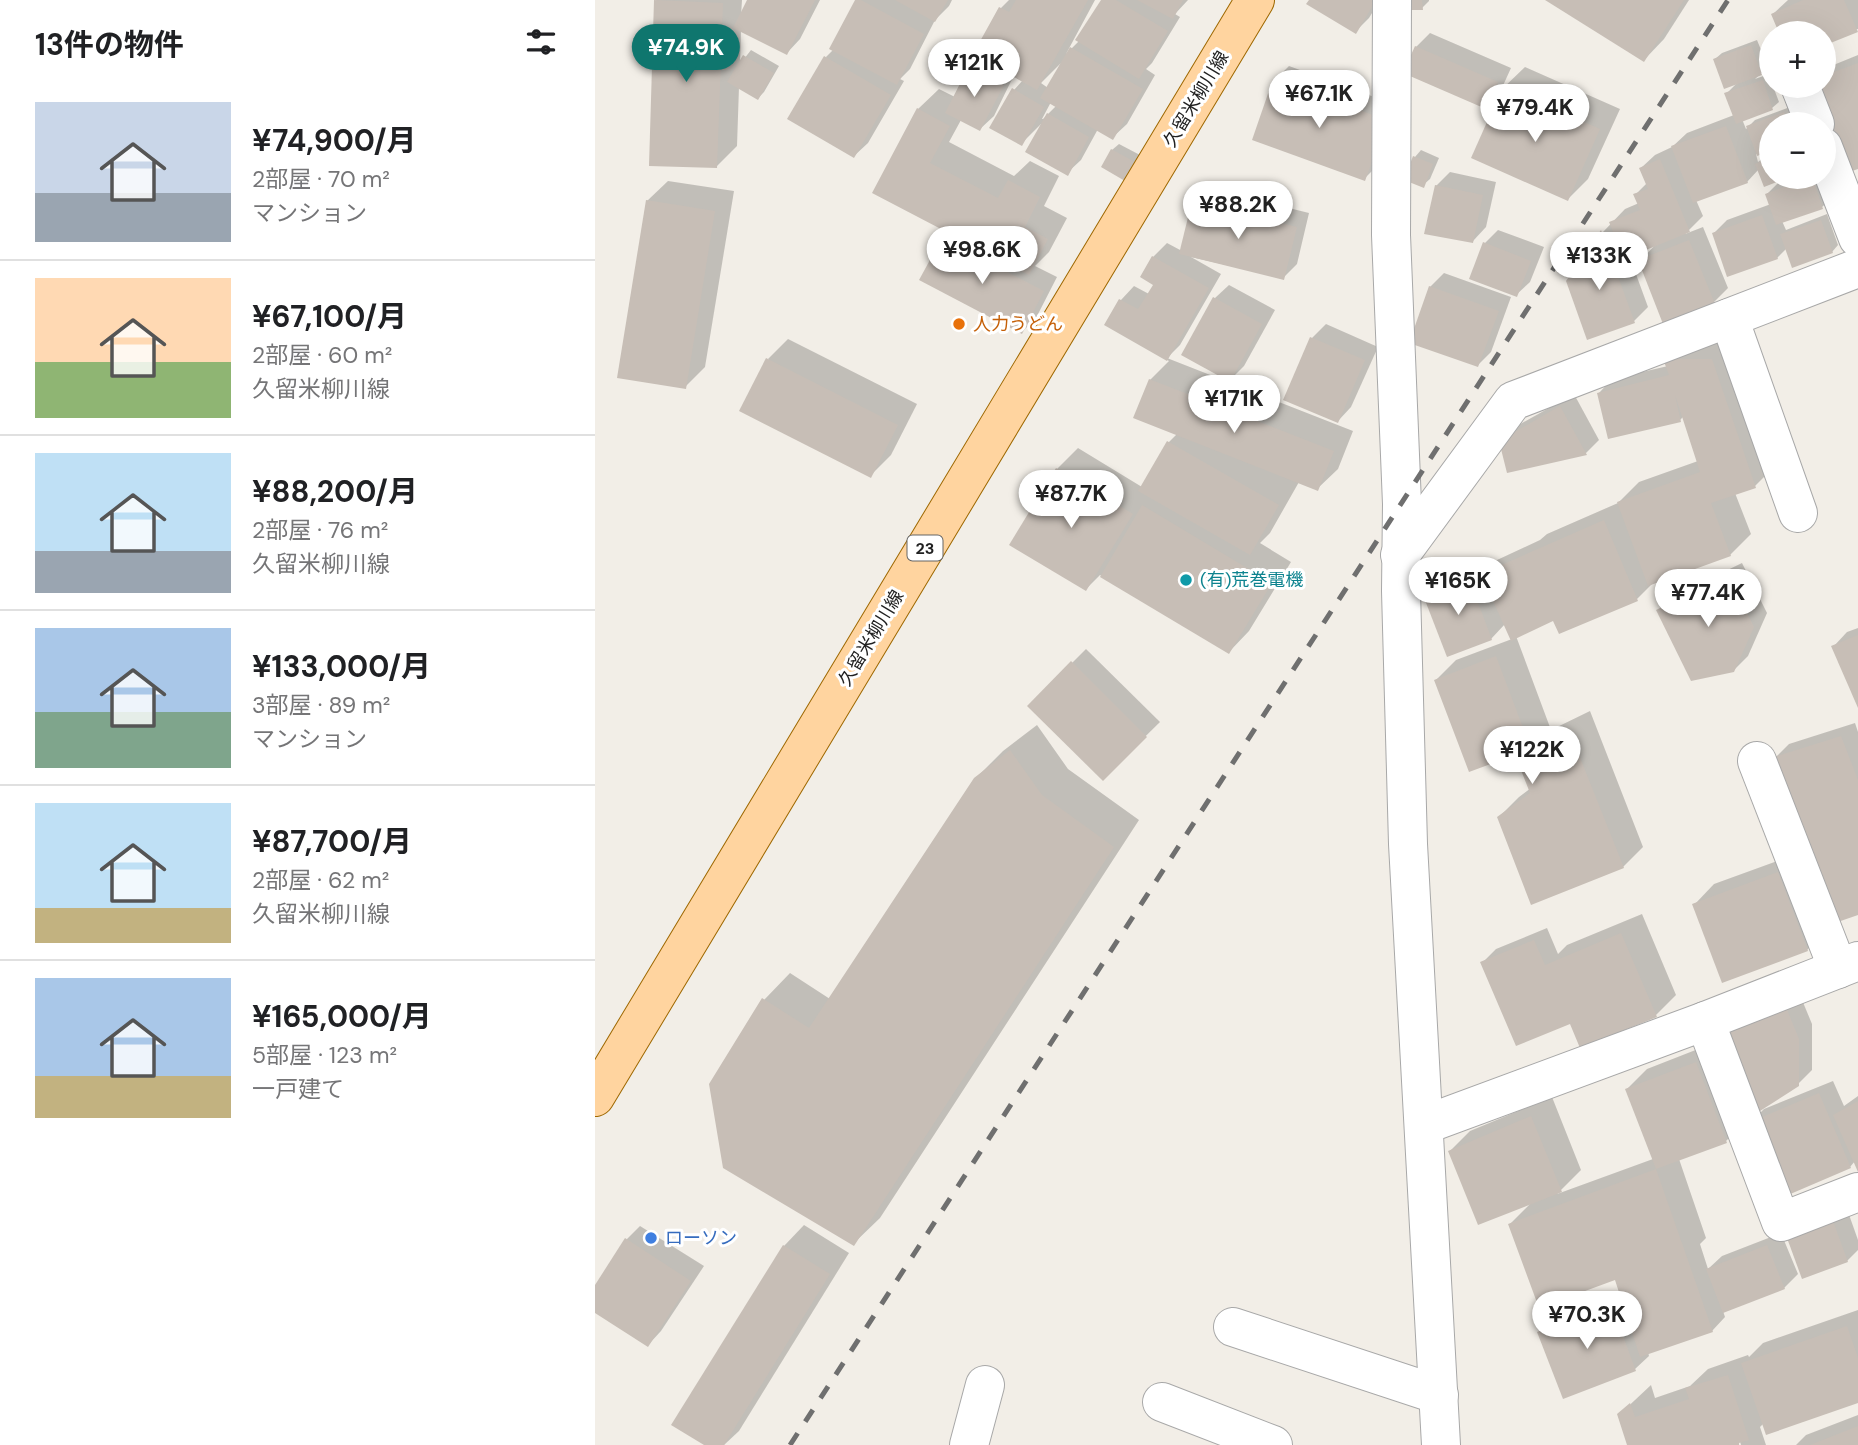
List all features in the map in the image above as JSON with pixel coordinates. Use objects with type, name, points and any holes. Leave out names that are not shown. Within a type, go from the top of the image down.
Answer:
[{"type":"main road","name":"久留米柳川線","points":[[595,1097],[1255,0]]},
{"type":"street","points":[[1392,0],[1391,235],[1402,504],[1400,555],[1408,845],[1441,1445]]},
{"type":"street","points":[[1836,181],[1858,238]]},
{"type":"street","points":[[1400,555],[1513,401],[1858,268]]},
{"type":"street","points":[[1729,317],[1798,513]]},
{"type":"street","points":[[1424,1125],[1848,965],[1757,761]]},
{"type":"street","points":[[1705,1021],[1781,1223],[1858,1192]]},
{"type":"street","points":[[1233,1327],[1439,1395]]},
{"type":"street","points":[[969,1445],[985,1385]]},
{"type":"street","points":[[1162,1402],[1273,1445]]},
{"type":"building","points":[[654,0],[723,3],[717,168],[649,166]]},
{"type":"building","points":[[747,0],[815,0],[787,55],[733,28]]},
{"type":"building","points":[[855,0],[861,0],[924,34],[897,85],[829,49]]},
{"type":"building","points":[[895,0],[948,0],[935,22]]},
{"type":"building","points":[[1016,0],[1088,0],[1037,90],[973,54],[999,7],[1009,12]]},
{"type":"building","points":[[1101,0],[1116,0],[1168,31],[1139,79],[1075,40]]},
{"type":"building","points":[[1137,0],[1183,0],[1173,19]]},
{"type":"building","points":[[1309,0],[1376,0],[1356,34],[1306,4]]},
{"type":"building","points":[[1409,0],[1422,0],[1423,10],[1409,10]]},
{"type":"building","points":[[1545,0],[1684,0],[1644,62]]},
{"type":"building","points":[[1803,0],[1844,0],[1858,32],[1836,41],[1836,21],[1774,21],[1771,14]]},
{"type":"building","points":[[1751,45],[1759,67],[1759,76],[1724,89],[1713,59]]},
{"type":"building","points":[[1415,46],[1498,82],[1486,109],[1403,73]]},
{"type":"building","points":[[1070,47],[1143,89],[1113,140],[1040,98]]},
{"type":"building","points":[[743,55],[774,73],[758,100],[727,82]]},
{"type":"building","points":[[824,56],[891,95],[854,158],[787,119]]},
{"type":"building","points":[[1858,63],[1858,169],[1849,172],[1836,136],[1836,112],[1827,112],[1822,98],[1836,98],[1836,71]]},
{"type":"building","points":[[969,66],[1004,85],[980,131],[945,113]]},
{"type":"building","points":[[1273,79],[1387,120],[1365,181],[1252,140]]},
{"type":"building","points":[[1759,81],[1759,98],[1769,98],[1773,110],[1759,112],[1759,115],[1736,124],[1724,93]]},
{"type":"building","points":[[1503,86],[1600,129],[1568,201],[1471,158]]},
{"type":"building","points":[[1012,88],[1044,107],[1022,146],[989,128]]},
{"type":"building","points":[[917,108],[950,126],[930,163],[998,198],[1008,180],[1040,197],[1025,227],[1048,239],[1029,275],[872,193]]},
{"type":"building","points":[[1047,113],[1089,137],[1068,176],[1025,152]]},
{"type":"building","points":[[1759,121],[1759,155],[1757,156],[1746,126]]},
{"type":"building","points":[[1726,126],[1748,183],[1693,203],[1671,146]]},
{"type":"building","points":[[1111,149],[1135,162],[1125,181],[1101,167]]},
{"type":"building","points":[[1413,156],[1433,164],[1424,188],[1404,180]]},
{"type":"building","points":[[1660,159],[1690,232],[1624,259],[1609,222],[1640,210],[1633,194],[1648,189],[1639,168]]},
{"type":"building","points":[[1435,185],[1483,195],[1473,243],[1424,234]]},
{"type":"building","points":[[1779,189],[1816,189],[1823,209],[1776,225],[1765,194]]},
{"type":"building","points":[[646,200],[715,211],[686,389],[617,378]]},
{"type":"building","points":[[1192,201],[1297,227],[1284,280],[1179,254]]},
{"type":"building","points":[[1762,215],[1778,259],[1727,277],[1712,233]]},
{"type":"building","points":[[1821,220],[1833,253],[1792,268],[1780,234]]},
{"type":"building","points":[[1601,230],[1635,323],[1587,340],[1566,281]]},
{"type":"building","points":[[942,238],[1044,291],[1022,334],[919,280]]},
{"type":"building","points":[[1689,240],[1715,304],[1663,324],[1638,260]]},
{"type":"building","points":[[1483,242],[1531,261],[1517,297],[1469,279]]},
{"type":"building","points":[[1152,256],[1209,288],[1167,361],[1104,325],[1119,299],[1138,309],[1153,285],[1140,277]]},
{"type":"building","points":[[1429,286],[1499,311],[1478,367],[1409,343]]},
{"type":"building","points":[[1213,297],[1262,324],[1230,382],[1181,355]]},
{"type":"building","points":[[1310,337],[1365,360],[1338,423],[1283,400]]},
{"type":"building","points":[[766,358],[898,425],[871,478],[739,411]]},
{"type":"building","points":[[1663,359],[1712,359],[1756,488],[1711,503],[1731,556],[1648,586],[1617,502],[1700,472],[1675,395],[1681,422],[1608,439],[1597,393],[1669,375]]},
{"type":"building","points":[[1149,379],[1334,451],[1318,491],[1133,418]]},
{"type":"building","points":[[1560,406],[1587,455],[1507,473],[1499,441]]},
{"type":"building","points":[[1167,441],[1279,505],[1250,555],[1138,491]]},
{"type":"building","points":[[1056,468],[1133,514],[1086,591],[1009,545]]},
{"type":"building","name":"(有)荒巻電機","points":[[1142,505],[1272,583],[1229,654],[1100,577]]},
{"type":"building","points":[[1604,520],[1638,601],[1559,634],[1553,621],[1511,641],[1481,574]]},
{"type":"building","points":[[1728,575],[1754,627],[1734,672],[1691,681],[1656,610]]},
{"type":"building","points":[[1469,578],[1492,640],[1447,657],[1423,595]]},
{"type":"building","points":[[1858,635],[1858,708],[1831,646]]},
{"type":"building","points":[[1496,656],[1531,749],[1569,730],[1624,868],[1531,905],[1497,817],[1530,793],[1515,755],[1469,772],[1434,680]]},
{"type":"building","points":[[1071,661],[1147,737],[1103,781],[1027,706]]},
{"type":"building","points":[[1841,736],[1858,780],[1858,915],[1829,925],[1774,757]]},
{"type":"building","points":[[1010,750],[1042,795],[1114,847],[854,1246],[723,1168],[709,1084],[762,998],[809,1028],[974,778]]},
{"type":"building","points":[[1778,872],[1808,951],[1722,983],[1692,904]]},
{"type":"building","points":[[1621,933],[1657,1017],[1580,1048],[1570,1024],[1516,1046],[1480,962],[1534,940],[1545,965]]},
{"type":"building","points":[[1781,995],[1799,1039],[1799,1086],[1749,1118],[1721,1033]]},
{"type":"building","points":[[1696,1062],[1727,1143],[1656,1169],[1625,1089]]},
{"type":"building","points":[[1819,1093],[1851,1168],[1781,1198],[1748,1123]]},
{"type":"building","points":[[1858,1101],[1858,1172],[1833,1115]]},
{"type":"building","points":[[1531,1116],[1562,1192],[1478,1225],[1448,1151]]},
{"type":"building","points":[[1656,1169],[1713,1332],[1640,1357],[1615,1280],[1539,1308],[1508,1224]]},
{"type":"building","points":[[1833,1221],[1848,1262],[1802,1279],[1787,1238]]},
{"type":"building","points":[[625,1238],[691,1281],[648,1347],[595,1313],[595,1285]]},
{"type":"building","points":[[783,1245],[830,1274],[724,1445],[704,1445],[671,1425]]},
{"type":"building","points":[[1767,1245],[1785,1289],[1723,1313],[1706,1269]]},
{"type":"building","points":[[1611,1304],[1636,1371],[1563,1399],[1537,1332]]},
{"type":"building","points":[[1847,1326],[1858,1358],[1858,1403],[1766,1435],[1741,1363]]},
{"type":"building","points":[[1728,1375],[1749,1440],[1739,1445],[1627,1445],[1617,1414],[1630,1403],[1635,1417],[1689,1399],[1685,1388]]},
{"type":"building","points":[[1858,1426],[1858,1445],[1810,1445]]},
{"type":"railway","points":[[790,1445],[1728,0]]},
{"type":"place","name":"人力うどん","points":[[959,324]]},
{"type":"place","name":"(有)荒巻電機","points":[[1186,580]]},
{"type":"place","name":"ローソン","points":[[651,1238]]}]
